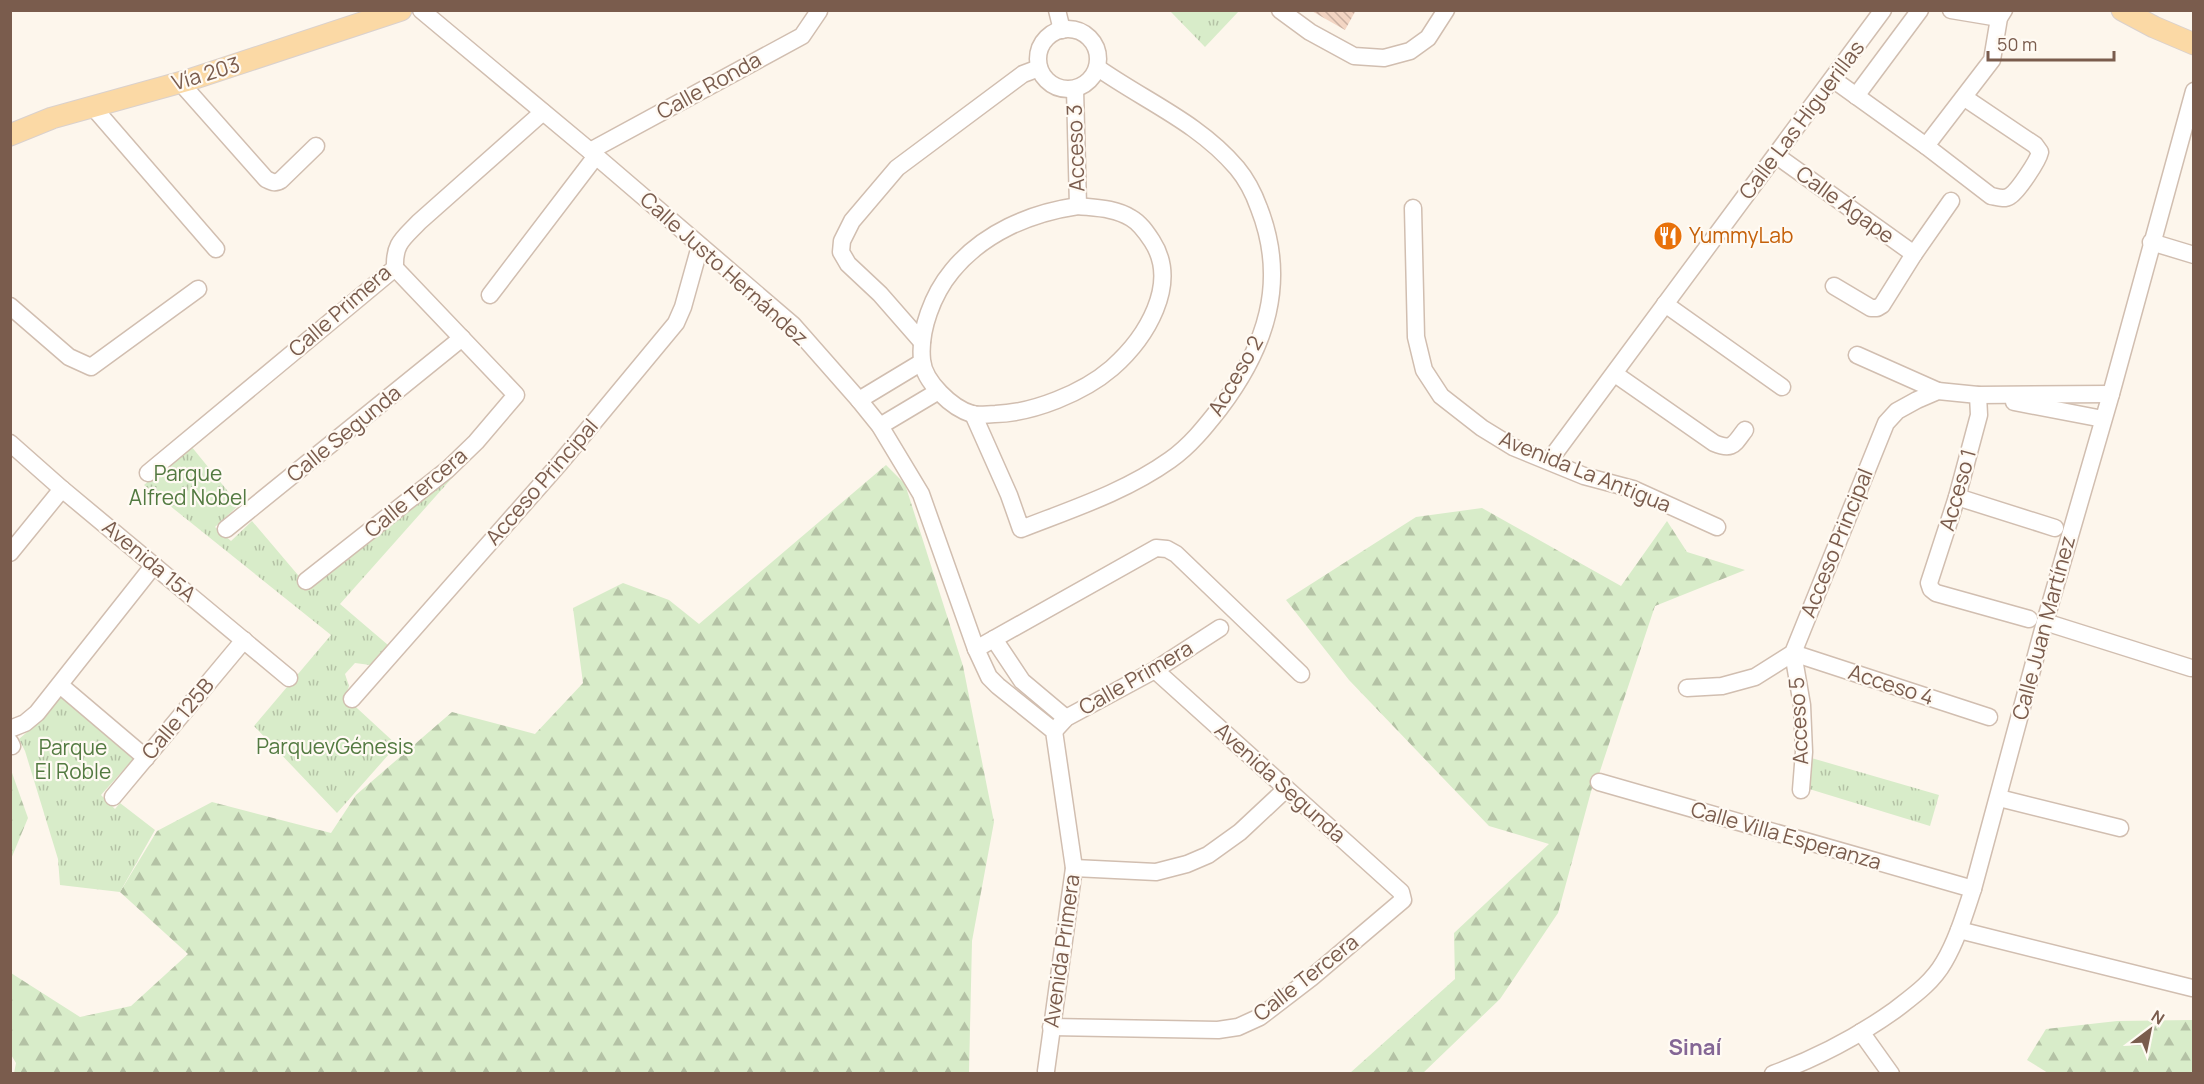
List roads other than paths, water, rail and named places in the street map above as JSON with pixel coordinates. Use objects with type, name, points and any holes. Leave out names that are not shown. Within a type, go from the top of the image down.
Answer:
[{"type":"main road","name":"Vía 203","points":[[10,135],[52,118],[180,82],[401,10]]},
{"type":"main road","points":[[2122,10],[2193,44]]},
{"type":"street","name":"Calle Justo Hernández","points":[[421,10],[792,325],[859,400],[880,426],[921,494],[976,650]]},
{"type":"street","points":[[1058,10],[1062,30]]},
{"type":"street","points":[[1280,10],[1310,32],[1354,56],[1384,58],[1410,51],[1428,38],[1446,10]]},
{"type":"street","name":"Calle Las Higuerillas","points":[[1549,461],[1883,10]]},
{"type":"street","points":[[1856,96],[1920,10]]},
{"type":"street","name":"Calle Ronda","points":[[593,154],[802,36],[819,11]]},
{"type":"street","points":[[1926,146],[1992,60],[2002,14],[1957,11]]},
{"type":"street","points":[[1073,29],[1090,39],[1096,47],[1098,68],[1089,81],[1075,89],[1057,87],[1043,76],[1039,68],[1040,48],[1053,33],[1073,29]]},
{"type":"street","points":[[922,342],[880,294],[848,264],[841,252],[843,241],[852,221],[897,168],[1023,74],[1039,68]]},
{"type":"street","name":"Acceso 2","points":[[973,414],[1021,529],[1128,486],[1170,460],[1201,433],[1232,392],[1257,348],[1267,317],[1272,282],[1271,248],[1264,219],[1253,192],[1239,170],[1211,140],[1098,68]]},
{"type":"street","points":[[1833,80],[1926,146],[1991,196],[2002,199],[2011,196],[2038,159],[2040,152],[2035,145],[1965,98]]},
{"type":"street","points":[[180,82],[266,179],[272,182],[277,183],[281,180],[316,146]]},
{"type":"street","name":"Acceso 3","points":[[1075,89],[1078,206]]},
{"type":"street","name":"Calle Juan Martínez","points":[[1773,1074],[1831,1051],[1923,989],[1944,963],[1959,930],[1999,798],[2037,621],[2111,394],[2193,91]]},
{"type":"street","points":[[93,108],[216,249]]},
{"type":"street","name":"Calle Primera","points":[[148,473],[395,268],[395,253],[400,242],[412,229],[543,112]]},
{"type":"street","points":[[490,294],[593,154]]},
{"type":"street","name":"Calle Ágape","points":[[1776,156],[1914,254]]},
{"type":"street","points":[[1834,286],[1871,308],[1877,308],[1882,304],[1951,201]]},
{"type":"street","points":[[1078,206],[1109,209],[1130,217],[1145,229],[1156,248],[1163,267],[1163,287],[1156,309],[1129,350],[1111,369],[1079,389],[1047,404],[1012,413],[973,414],[956,405],[937,392],[922,362],[922,342],[933,301],[952,271],[982,243],[1017,222],[1050,210],[1078,206]]},
{"type":"street","name":"Avenida La Antigua","points":[[1413,208],[1416,337],[1424,370],[1441,396],[1482,428],[1513,447],[1584,476],[1633,489],[1717,527]]},
{"type":"street","points":[[2151,242],[2193,255]]},
{"type":"street","name":"Acceso Principal","points":[[352,699],[560,463],[676,323],[683,307],[700,246]]},
{"type":"street","points":[[395,268],[462,338]]},
{"type":"street","points":[[10,306],[69,357],[91,367],[198,289]]},
{"type":"street","points":[[1665,304],[1782,387]]},
{"type":"street","name":"Calle Tercera","points":[[306,581],[447,470],[477,442],[516,395],[462,338]]},
{"type":"street","name":"Calle Segunda","points":[[226,530],[462,338]]},
{"type":"street","points":[[1857,355],[1938,392]]},
{"type":"street","points":[[859,400],[922,362]]},
{"type":"street","points":[[1615,374],[1714,443],[1725,448],[1732,446],[1744,429]]},
{"type":"street","points":[[880,426],[937,392]]},
{"type":"street","name":"Acceso Principal","points":[[1793,652],[1886,423],[1897,411],[1938,392],[2111,394]]},
{"type":"street","name":"Acceso Principal","points":[[1978,394],[2103,419]]},
{"type":"street","name":"Acceso 1","points":[[1978,394],[1979,415],[1957,497],[1929,583],[1931,589],[1936,593],[2037,621]]},
{"type":"street","name":"Avenida 15A","points":[[10,443],[289,678]]},
{"type":"street","points":[[10,553],[62,489]]},
{"type":"street","points":[[1957,497],[2055,528]]},
{"type":"street","points":[[1054,731],[989,677],[976,650],[1156,548],[1167,549],[1176,554],[1301,674]]},
{"type":"street","points":[[11,739],[25,723],[38,713],[153,565]]},
{"type":"street","points":[[2037,621],[2191,668]]},
{"type":"street","name":"Calle Primera","points":[[1054,731],[1066,718],[1155,670],[1220,628]]},
{"type":"street","points":[[994,639],[1022,681],[1066,718]]},
{"type":"street","name":"Calle 125B","points":[[113,797],[244,640]]},
{"type":"street","points":[[1687,688],[1722,686],[1755,677],[1793,652]]},
{"type":"street","name":"Acceso 4","points":[[1793,652],[1989,717]]},
{"type":"street","name":"Acceso 5","points":[[1793,652],[1802,705],[1804,752],[1801,790]]},
{"type":"street","name":"Avenida Segunda","points":[[1155,670],[1404,897]]},
{"type":"street","points":[[60,685],[146,758]]},
{"type":"street","name":"Avenida Primera","points":[[1047,1071],[1051,1027],[1074,868],[1054,731]]},
{"type":"street","name":"Calle Villa Esperanza","points":[[1599,783],[1973,890]]},
{"type":"street","points":[[1074,868],[1156,872],[1187,864],[1208,855],[1240,832],[1286,789]]},
{"type":"street","points":[[1999,798],[2120,828]]},
{"type":"street","name":"Calle Tercera","points":[[1051,1027],[1218,1030],[1238,1028],[1260,1017],[1311,978],[1404,897]]},
{"type":"street","points":[[1959,930],[2192,988]]},
{"type":"street","points":[[1861,1032],[1891,1074]]},
{"type":"place","name":"YummyLab","points":[[1668,236]]},
{"type":"district","name":"Sinaí","points":[[1695,1047]]},
{"type":"park label","name":"Parque Alfred Nobel","points":[[188,486]]},
{"type":"park label","name":"ParquevGénesis","points":[[335,747]]},
{"type":"park label","name":"Parque El Roble","points":[[73,760]]}]
